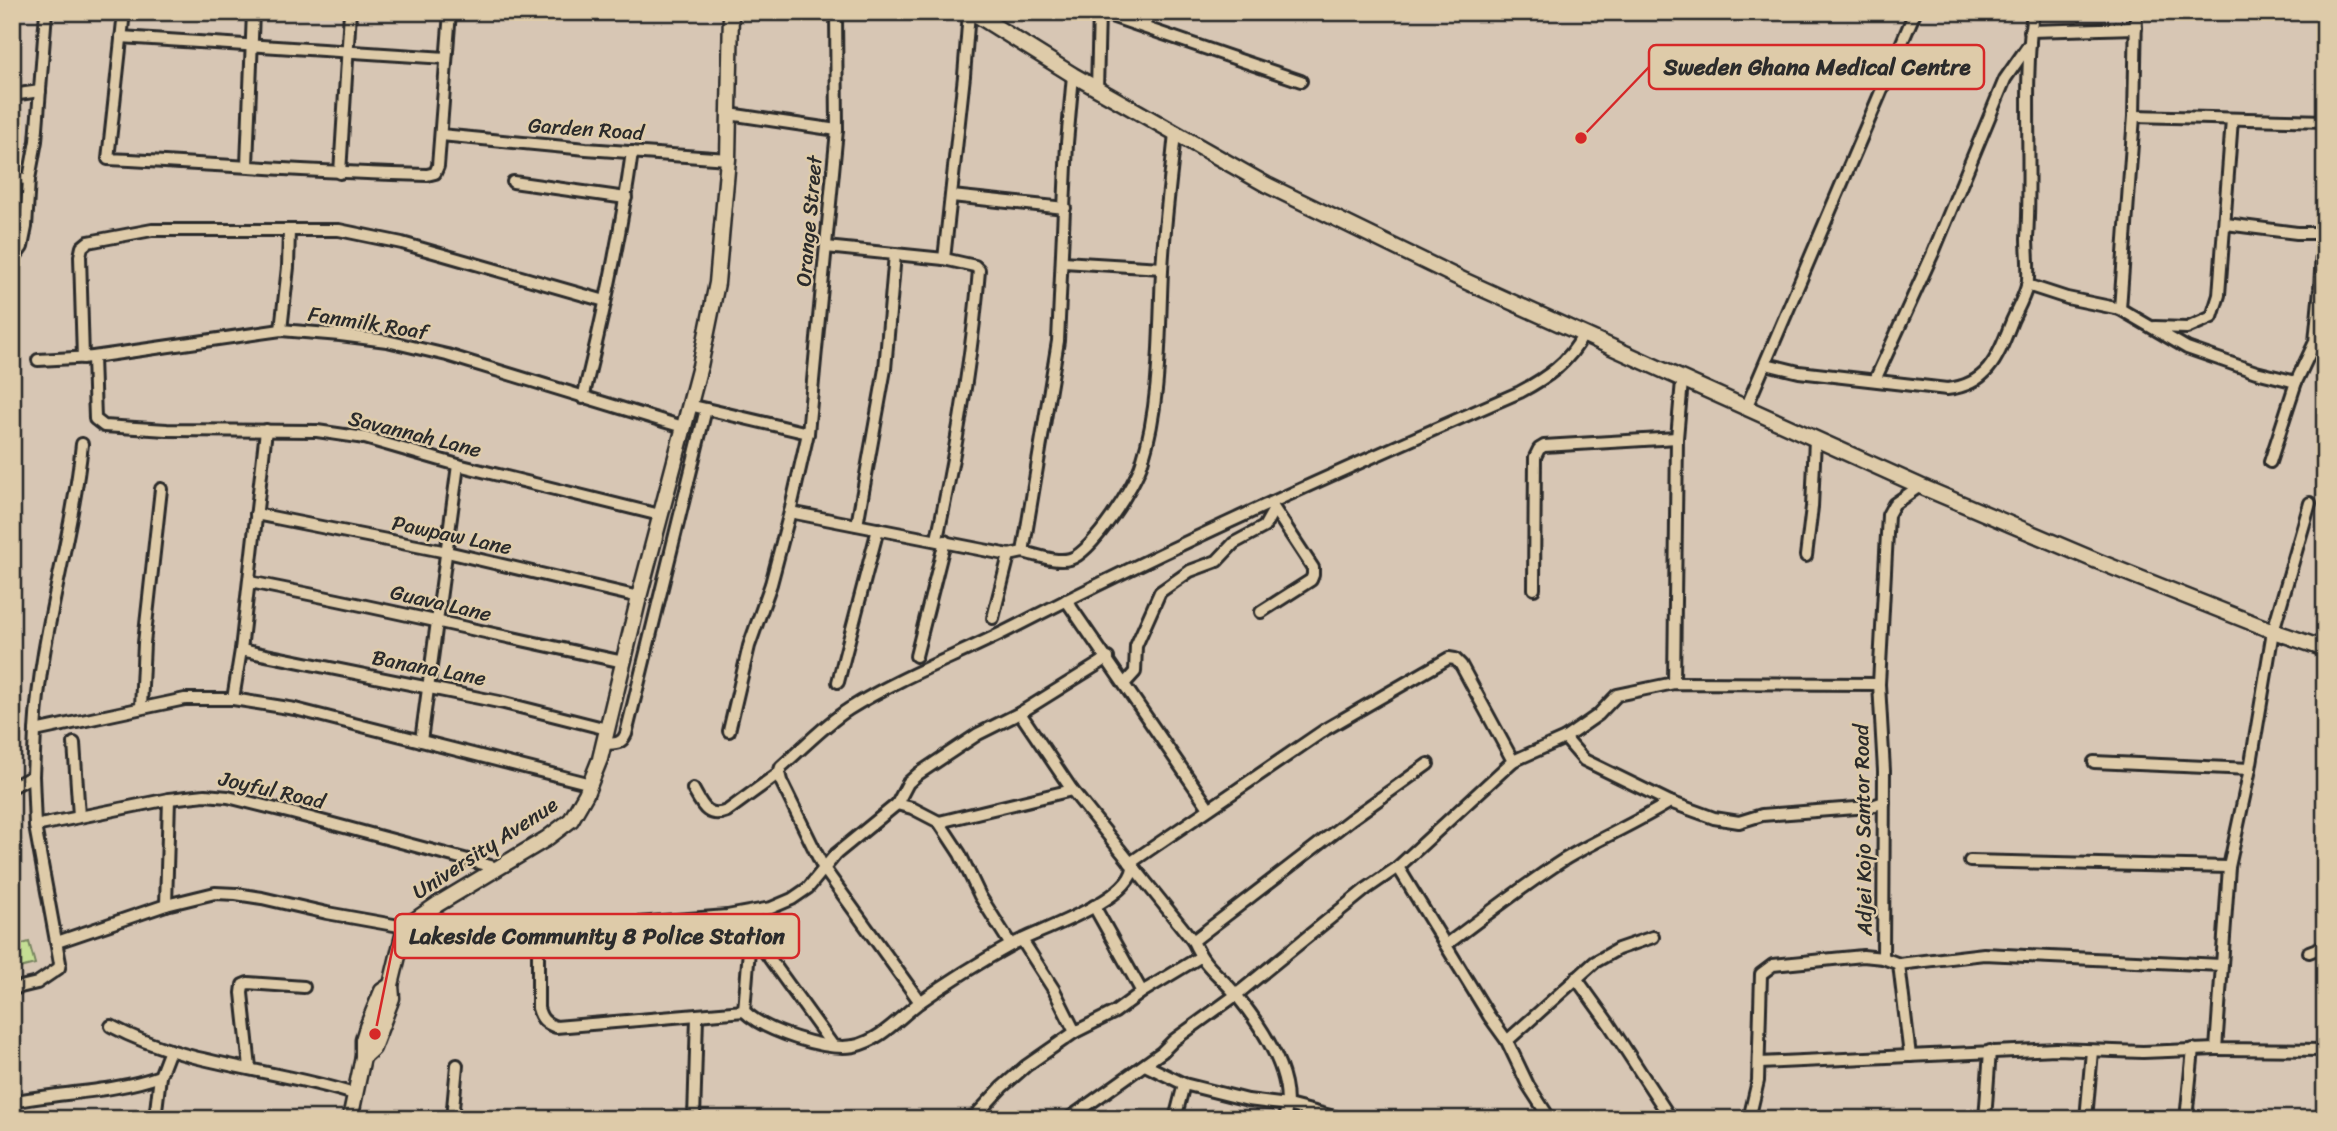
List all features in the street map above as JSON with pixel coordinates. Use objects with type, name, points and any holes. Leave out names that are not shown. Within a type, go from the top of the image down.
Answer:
[{"type":"street","points":[[12,256],[22,247],[26,227],[46,12]]},
{"type":"street","points":[[124,12],[108,159],[247,165],[340,173],[427,175],[435,173],[438,166],[450,12]]},
{"type":"street","points":[[247,165],[253,12]]},
{"type":"street","points":[[340,173],[350,12]]},
{"type":"street","name":"University Avenue","points":[[350,1119],[363,1057],[363,1040],[382,991],[391,985],[405,927],[438,904],[547,839],[576,814],[590,784],[606,736],[717,283],[728,159],[731,12]]},
{"type":"street","name":"Orange Street","points":[[729,731],[749,646],[771,584],[808,433],[837,130],[836,12]]},
{"type":"street","points":[[944,259],[970,12],[1097,89],[1267,185],[1459,278],[1682,381],[1920,486],[2097,561],[2325,649]]},
{"type":"street","points":[[1097,89],[1099,12],[1301,81]]},
{"type":"street","points":[[1144,27],[1149,12]]},
{"type":"street","points":[[1746,408],[1915,12]]},
{"type":"street","points":[[1766,364],[1799,372],[1947,389],[1965,387],[1996,360],[2027,285],[2030,37],[2033,12]]},
{"type":"street","points":[[2120,309],[2134,116],[2136,12]]},
{"type":"street","points":[[2030,37],[2136,28]]},
{"type":"street","points":[[121,37],[446,58]]},
{"type":"street","points":[[1874,380],[1933,253],[2004,79],[2030,37]]},
{"type":"street","points":[[1023,552],[1058,341],[1073,75]]},
{"type":"street","points":[[12,95],[40,91]]},
{"type":"street","points":[[729,114],[837,130]]},
{"type":"street","points":[[2134,116],[2325,121]]},
{"type":"street","points":[[2150,327],[2187,328],[2212,317],[2219,295],[2232,119]]},
{"type":"street","points":[[790,512],[1009,555],[1023,552],[1060,560],[1072,559],[1094,542],[1138,473],[1149,429],[1155,392],[1162,268],[1175,132]]},
{"type":"street","name":"Garden Road","points":[[441,135],[728,159]]},
{"type":"street","points":[[583,398],[626,198],[632,152]]},
{"type":"street","points":[[12,178],[29,179]]},
{"type":"street","points":[[513,182],[626,198]]},
{"type":"street","points":[[952,196],[1065,208]]},
{"type":"street","points":[[2226,224],[2324,233],[2320,342],[2296,382],[2270,463]]},
{"type":"street","points":[[88,357],[80,256],[82,247],[89,243],[152,230],[340,230],[402,243],[605,301]]},
{"type":"street","points":[[281,330],[289,230]]},
{"type":"street","points":[[826,247],[944,259],[975,266],[979,270],[971,353],[941,540],[916,656]]},
{"type":"street","points":[[857,525],[885,369],[895,254]]},
{"type":"street","points":[[1063,262],[1162,268]]},
{"type":"street","points":[[2027,285],[2067,298],[2120,309],[2187,348],[2256,372],[2296,382]]},
{"type":"street","name":"Fanmilk Roaf","points":[[38,360],[88,357],[281,330],[387,341],[459,359],[683,427]]},
{"type":"street","points":[[693,789],[711,814],[727,811],[779,773],[781,767],[847,710],[894,684],[975,647],[1066,600],[1520,392],[1545,379],[1567,360],[1583,335]]},
{"type":"street","name":"Savannah Lane","points":[[88,357],[95,419],[104,426],[167,430],[317,431],[365,438],[458,465],[660,515]]},
{"type":"street","points":[[1674,683],[1677,438],[1682,381]]},
{"type":"street","points":[[689,405],[808,433]]},
{"type":"street","points":[[606,736],[617,743],[623,741],[626,734],[706,409]]},
{"type":"street","points":[[233,699],[266,430]]},
{"type":"street","points":[[1534,589],[1535,457],[1539,449],[1544,446],[1677,438]]},
{"type":"street","points":[[1806,556],[1812,507],[1815,439]]},
{"type":"street","points":[[12,989],[37,983],[59,968],[57,942],[35,826],[33,776],[37,690],[82,444]]},
{"type":"street","points":[[421,741],[458,465]]},
{"type":"street","name":"Adjei Kojo Santor Road","points":[[1749,1119],[1755,1098],[1759,1063],[1760,974],[1773,965],[1863,957],[1883,958],[1884,803],[1879,684],[1888,515],[1894,504],[1920,486]]},
{"type":"street","points":[[141,707],[144,643],[160,489]]},
{"type":"street","points":[[2216,1049],[2229,867],[2250,769],[2273,631],[2310,503]]},
{"type":"street","points":[[1261,612],[1311,580],[1313,575],[1312,568],[1272,506]]},
{"type":"street","points":[[1125,683],[1135,672],[1136,646],[1160,592],[1190,571],[1217,561],[1234,542],[1264,527],[1272,506]]},
{"type":"street","name":"Pawpaw Lane","points":[[256,514],[447,552],[639,597]]},
{"type":"street","points":[[838,682],[878,529]]},
{"type":"street","points":[[993,618],[1009,555]]},
{"type":"street","name":"Guava Lane","points":[[249,582],[624,662]]},
{"type":"street","points":[[1066,600],[1209,808]]},
{"type":"street","name":"Banana Lane","points":[[241,650],[504,703],[606,736]]},
{"type":"street","points":[[744,1011],[556,1027],[541,1018],[538,1008],[538,944],[548,930],[752,913],[792,899],[808,888],[836,854],[897,804],[908,783],[918,774],[978,734],[1020,713],[1108,658]]},
{"type":"street","points":[[1132,866],[1209,808],[1325,729],[1449,658],[1455,659],[1461,665],[1513,761]]},
{"type":"street","points":[[1072,1117],[1236,995],[1366,889],[1398,867],[1513,761],[1565,738],[1598,715],[1617,695],[1674,683],[1879,684]]},
{"type":"street","points":[[35,731],[185,699],[233,699],[295,709],[590,784]]},
{"type":"street","points":[[1020,713],[1072,790],[1193,941],[1210,970],[1236,995],[1276,1055],[1287,1089],[1289,1105],[1284,1119]]},
{"type":"street","points":[[1565,738],[1584,760],[1670,802],[1714,818],[1739,822],[1762,815],[1869,807],[1884,803]]},
{"type":"street","points":[[74,743],[79,816]]},
{"type":"street","points":[[2094,762],[2250,769]]},
{"type":"street","points":[[1193,941],[1350,820],[1428,764]]},
{"type":"street","points":[[779,773],[824,867],[920,1002]]},
{"type":"street","points":[[12,787],[33,776]]},
{"type":"street","points":[[939,822],[1072,790]]},
{"type":"street","name":"Joyful Road","points":[[35,826],[169,799],[205,795],[229,797],[498,868]]},
{"type":"street","points":[[166,905],[169,799]]},
{"type":"street","points":[[1446,944],[1587,846],[1635,824],[1670,802]]},
{"type":"street","points":[[897,804],[912,808],[939,822],[960,854],[980,896],[1059,999],[1075,1032]]},
{"type":"street","points":[[1970,861],[2229,867]]},
{"type":"street","points":[[744,1011],[753,1020],[797,1037],[833,1046],[853,1046],[869,1041],[891,1027],[920,1002],[1017,942],[1094,906],[1126,885],[1132,876],[1132,866]]},
{"type":"street","points":[[1398,867],[1507,1041],[1528,1085],[1550,1119]]},
{"type":"street","points":[[57,942],[166,905],[215,893],[236,894],[405,927]]},
{"type":"street","points":[[1094,906],[1142,992]]},
{"type":"street","points":[[744,1011],[752,913]]},
{"type":"street","points":[[752,934],[833,1046]]},
{"type":"street","points":[[1507,1041],[1595,962],[1618,949],[1653,937]]},
{"type":"street","points":[[2309,952],[2325,946]]},
{"type":"street","points":[[1883,958],[1899,964],[1984,954],[2221,965]]},
{"type":"street","points":[[974,1118],[1002,1087],[1026,1066],[1075,1032],[1115,1012],[1142,992],[1200,957]]},
{"type":"street","points":[[1899,964],[1910,1056]]},
{"type":"street","points":[[1576,978],[1671,1119]]},
{"type":"street","points":[[250,1068],[243,985],[248,983],[304,987]]},
{"type":"street","points":[[694,1119],[697,1017]]},
{"type":"street","points":[[111,1026],[170,1050],[323,1084],[354,1094]]},
{"type":"street","points":[[1759,1063],[2056,1049],[2143,1052],[2193,1049],[2325,1050]]},
{"type":"street","points":[[2186,1119],[2193,1049]]},
{"type":"street","points":[[155,1119],[160,1076],[170,1050]]},
{"type":"street","points":[[1985,1119],[1990,1051]]},
{"type":"street","points":[[2086,1119],[2092,1051]]},
{"type":"street","points":[[452,1119],[457,1065]]},
{"type":"street","points":[[1144,1065],[1184,1084],[1248,1100],[1289,1105],[1342,1119]]},
{"type":"street","points":[[12,1102],[87,1093],[160,1076]]},
{"type":"street","points":[[1175,1119],[1184,1084]]},
{"type":"green space","points":[[29,942],[35,964],[12,970],[12,947]]},
{"type":"place","name":"Sweden Ghana Medical Centre","points":[[1581,138]]},
{"type":"place","name":"Lakeside Community 8 Police Station","points":[[375,1034]]}]
